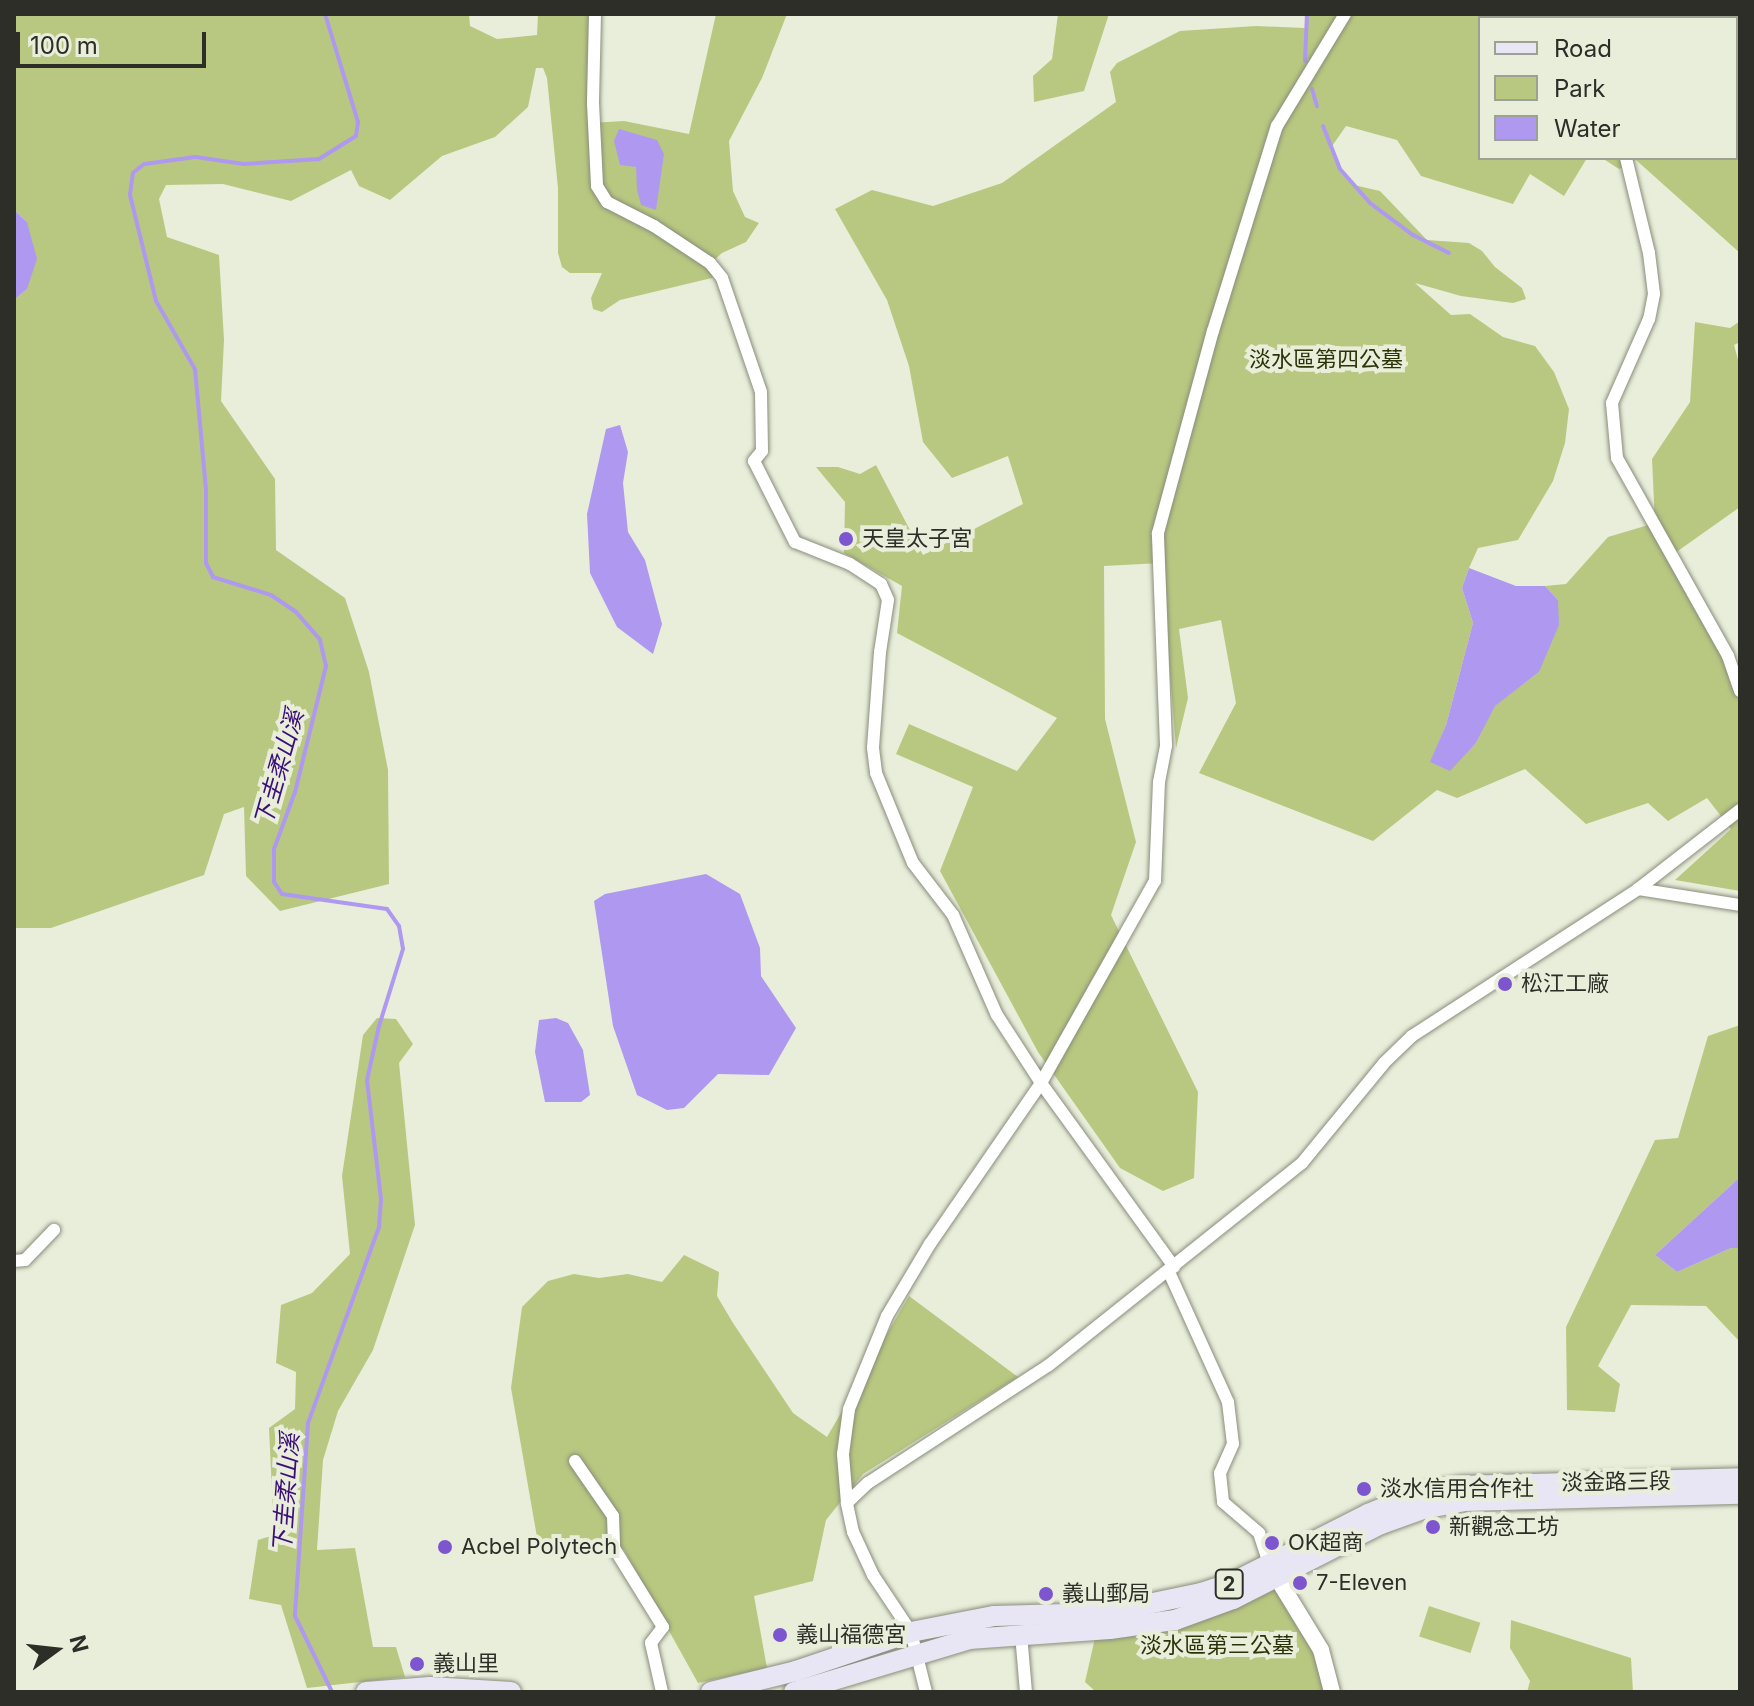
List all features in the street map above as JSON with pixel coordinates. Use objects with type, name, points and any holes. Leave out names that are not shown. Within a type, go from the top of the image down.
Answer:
[{"type":"main road","name":"淡金路三段","points":[[798,1692],[969,1639],[1110,1629],[1175,1620],[1417,1494],[1461,1486],[1740,1478]]},
{"type":"main road","name":"淡金路三段","points":[[711,1692],[796,1671],[911,1632],[994,1616],[1105,1613],[1201,1593],[1273,1571],[1423,1509],[1465,1501],[1740,1494]]},
{"type":"main road","points":[[368,1692],[430,1687],[511,1692]]},
{"type":"street","points":[[595,14],[593,103],[597,186],[607,202],[654,226],[710,263],[722,278],[761,392],[762,451],[754,461],[788,529],[795,542],[850,564],[881,584],[888,600],[880,652],[873,748],[876,773],[913,863],[953,915],[997,1015],[1172,1269],[1228,1402],[1233,1444],[1220,1473],[1223,1502],[1259,1533],[1273,1571],[1321,1650],[1332,1692]]},
{"type":"street","points":[[926,1692],[911,1632],[873,1575],[853,1532],[843,1454],[849,1409],[887,1316],[930,1244],[1041,1083],[1155,881],[1159,782],[1166,745],[1158,533],[1213,331],[1277,126],[1345,14]]},
{"type":"street","points":[[1626,160],[1649,253],[1654,294],[1649,319],[1612,403],[1617,458],[1728,656],[1740,691]]},
{"type":"street","points":[[847,1503],[868,1483],[1049,1365],[1302,1163],[1384,1063],[1412,1036],[1638,889],[1740,810]]},
{"type":"street","points":[[1638,889],[1740,905]]},
{"type":"street","points":[[14,1261],[25,1260],[54,1230]]},
{"type":"street","points":[[575,1461],[613,1516],[614,1548],[663,1627],[651,1643],[662,1692]]},
{"type":"street","points":[[1021,1634],[1026,1692]]},
{"type":"green space","points":[[14,14],[469,14],[470,26],[497,39],[537,35],[538,14],[592,14],[591,123],[624,121],[689,134],[716,14],[787,14],[762,78],[729,141],[733,191],[745,217],[759,223],[746,242],[722,253],[709,265],[716,277],[620,300],[602,312],[593,309],[591,298],[602,273],[570,273],[562,267],[558,253],[558,188],[547,78],[543,68],[536,68],[528,107],[495,137],[442,156],[390,200],[359,186],[351,170],[291,201],[223,184],[166,185],[159,199],[167,237],[219,255],[224,340],[221,401],[275,479],[276,550],[345,598],[369,672],[388,770],[389,884],[280,911],[246,876],[244,807],[224,814],[204,875],[51,928],[14,928],[14,300],[27,289],[27,222],[14,210]]},
{"type":"green space","points":[[1058,14],[1109,14],[1084,91],[1034,102],[1033,76],[1052,59]]},
{"type":"green space","name":"淡水區第四公墓","points":[[1309,14],[1665,14],[1478,16],[1478,160],[1586,160],[1564,196],[1530,174],[1513,204],[1421,176],[1397,140],[1346,126],[1330,149],[1342,174],[1354,185],[1380,191],[1427,240],[1469,243],[1522,288],[1526,299],[1513,303],[1461,296],[1415,283],[1451,315],[1470,314],[1503,337],[1535,346],[1554,372],[1569,409],[1565,443],[1553,481],[1518,540],[1478,548],[1462,588],[1473,623],[1446,725],[1431,762],[1449,770],[1476,743],[1494,706],[1539,672],[1558,600],[1545,586],[1566,584],[1608,537],[1655,523],[1652,459],[1690,402],[1695,322],[1730,328],[1740,321],[1740,342],[1734,345],[1740,367],[1740,507],[1675,553],[1726,658],[1731,683],[1740,698],[1740,891],[1675,880],[1731,829],[1707,798],[1668,821],[1648,803],[1586,824],[1525,769],[1457,798],[1437,790],[1373,841],[1199,773],[1236,703],[1221,620],[1179,629],[1188,698],[1176,748],[1161,563],[1104,566],[1105,719],[1136,842],[1111,915],[1198,1092],[1194,1178],[1163,1191],[1120,1168],[1038,1052],[940,871],[973,787],[896,754],[909,724],[1017,771],[1057,718],[897,633],[902,586],[844,553],[845,502],[816,467],[838,467],[860,474],[876,465],[923,555],[1023,504],[1008,456],[952,478],[923,442],[909,366],[887,300],[835,209],[872,190],[933,206],[1002,183],[1116,102],[1110,72],[1117,63],[1180,31],[1256,26],[1305,28]]},
{"type":"green space","points":[[1738,56],[1740,56],[1740,253],[1636,160],[1738,160]]},
{"type":"green space","points":[[1605,160],[1636,160],[1619,169]]},
{"type":"green space","points":[[377,1018],[396,1019],[413,1044],[399,1063],[415,1225],[373,1350],[338,1411],[323,1460],[317,1550],[355,1548],[373,1647],[396,1647],[405,1677],[307,1688],[281,1605],[249,1599],[258,1540],[274,1535],[269,1428],[295,1409],[296,1372],[276,1363],[281,1305],[312,1293],[350,1254],[342,1176],[363,1035]]},
{"type":"green space","points":[[1740,1025],[1740,1177],[1655,1255],[1677,1272],[1731,1248],[1740,1248],[1740,1342],[1706,1306],[1631,1305],[1598,1366],[1620,1384],[1615,1412],[1567,1410],[1566,1327],[1655,1140],[1678,1138],[1708,1036]]},
{"type":"green space","points":[[684,1255],[719,1272],[717,1296],[733,1323],[793,1413],[827,1437],[909,1296],[1018,1377],[863,1474],[826,1520],[813,1581],[754,1596],[767,1668],[698,1683],[624,1550],[608,1540],[538,1543],[511,1388],[522,1307],[548,1281],[574,1274],[599,1278],[628,1274],[662,1282]]},
{"type":"green space","name":"淡水區第三公墓","points":[[1274,1590],[1317,1647],[1330,1692],[1096,1692],[1085,1682],[1095,1638],[1213,1614]]},
{"type":"green space","points":[[1429,1606],[1480,1623],[1470,1653],[1419,1636]]},
{"type":"green space","points":[[1511,1620],[1631,1658],[1633,1692],[1527,1692],[1530,1681],[1510,1648]]},
{"type":"water","points":[[619,129],[657,140],[664,154],[656,210],[641,205],[636,167],[620,165],[614,141]]},
{"type":"water","points":[[14,210],[27,222],[37,259],[27,289],[14,300]]},
{"type":"water","points":[[620,425],[628,452],[623,483],[628,532],[645,560],[662,624],[653,654],[617,627],[590,573],[587,514],[606,429]]},
{"type":"water","points":[[1469,568],[1516,586],[1545,586],[1558,600],[1559,625],[1539,672],[1495,706],[1476,743],[1450,771],[1430,762],[1446,725],[1473,623],[1462,588]]},
{"type":"water","points":[[706,874],[740,894],[760,948],[761,976],[796,1028],[769,1075],[718,1074],[684,1108],[667,1110],[637,1095],[613,1026],[594,901],[605,894]]},
{"type":"water","points":[[556,1018],[568,1023],[583,1050],[590,1095],[581,1102],[545,1102],[535,1052],[539,1020]]},
{"type":"water","points":[[1740,1177],[1740,1248],[1731,1248],[1677,1272],[1655,1255]]},
{"type":"waterway","name":"下圭柔山溪","points":[[325,14],[358,122],[356,136],[319,159],[244,164],[195,157],[144,164],[133,173],[130,195],[156,301],[195,369],[206,490],[206,563],[213,577],[271,595],[296,612],[320,640],[326,666],[295,792],[274,849],[274,882],[282,894],[387,909],[399,926],[403,949],[379,1026],[367,1080],[381,1199],[379,1227],[308,1423],[295,1616],[332,1692]]},
{"type":"waterway","points":[[1305,61],[1307,14]]},
{"type":"waterway","points":[[1312,89],[1317,106]]},
{"type":"waterway","points":[[1323,126],[1340,169],[1370,203],[1413,235],[1449,253]]},
{"type":"place","name":"天皇太子宮","points":[[846,539]]},
{"type":"place","name":"松江工廠","points":[[1505,984]]},
{"type":"place","name":"淡水信用合作社","points":[[1364,1489]]},
{"type":"place","name":"新觀念工坊","points":[[1433,1527]]},
{"type":"place","name":"OK超商","points":[[1272,1543]]},
{"type":"place","name":"Acbel Polytech","points":[[445,1547]]},
{"type":"place","name":"7-Eleven","points":[[1300,1583]]},
{"type":"place","name":"義山郵局","points":[[1046,1594]]},
{"type":"place","name":"義山福德宮","points":[[780,1635]]},
{"type":"place","name":"義山里","points":[[417,1664]]}]
